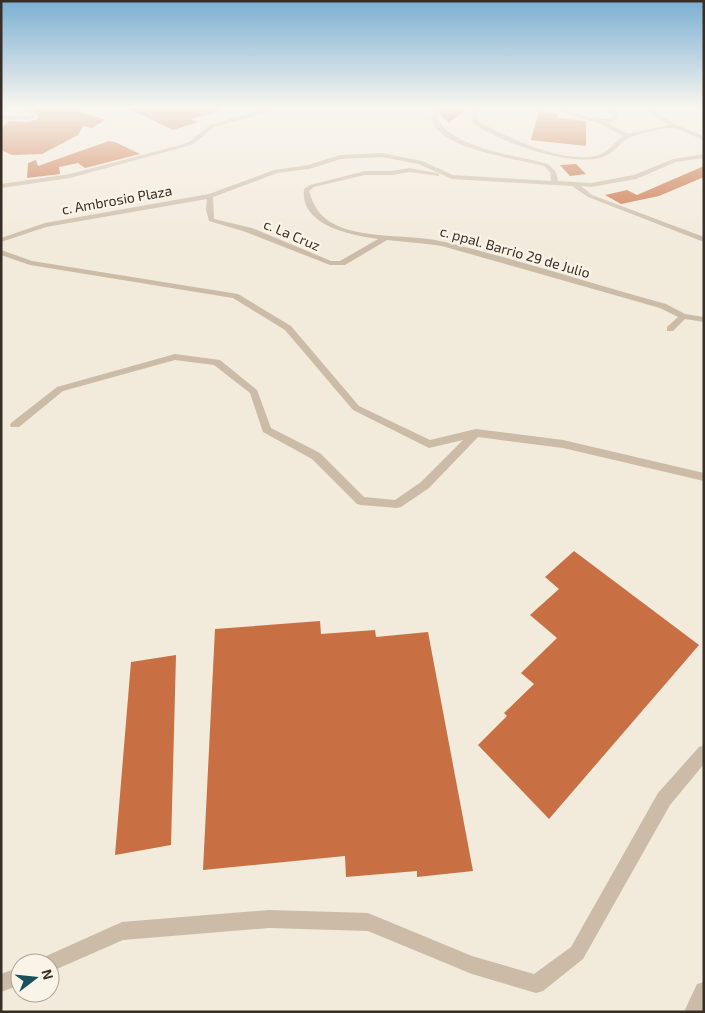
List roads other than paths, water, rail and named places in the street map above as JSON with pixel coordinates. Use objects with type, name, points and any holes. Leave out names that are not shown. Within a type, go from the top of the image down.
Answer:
[{"type":"street","points":[[1,186],[68,176],[150,155]]},
{"type":"street","name":"c. Ambrosio Plaza","points":[[1,240],[46,225],[210,196],[276,171],[309,167],[340,158],[376,155]]},
{"type":"street","name":"c. Ambrosio Plaza","points":[[383,155],[420,162],[452,177],[575,185],[591,185],[636,177],[675,160],[704,156]]},
{"type":"street","points":[[510,155],[546,165],[554,172],[555,183]]},
{"type":"street","points":[[565,155],[602,155]]},
{"type":"street","name":"c. ppal. Barrio 29 de Julio","points":[[452,177],[409,170],[392,173],[365,173],[316,185],[306,190],[306,195],[322,220],[336,227],[384,239],[427,240],[443,244],[663,306],[682,316],[704,320]]},
{"type":"street","points":[[575,185],[590,196],[704,240]]},
{"type":"street","name":"c. La Cruz","points":[[210,196],[209,209],[211,220],[248,230],[321,261],[342,263],[384,239]]},
{"type":"street","points":[[1,252],[30,263],[236,296],[288,328],[356,408],[429,444],[476,432],[563,444],[704,477]]},
{"type":"street","points":[[670,329],[682,316]]},
{"type":"street","points":[[15,425],[60,389],[175,357],[217,362],[254,392],[266,430],[316,456],[361,501],[397,504],[426,485],[476,432]]},
{"type":"street","points":[[60,959],[122,931],[269,918],[368,922],[472,965],[536,984],[576,953],[664,799],[704,752]]},
{"type":"street","points":[[693,1012],[704,991]]}]
